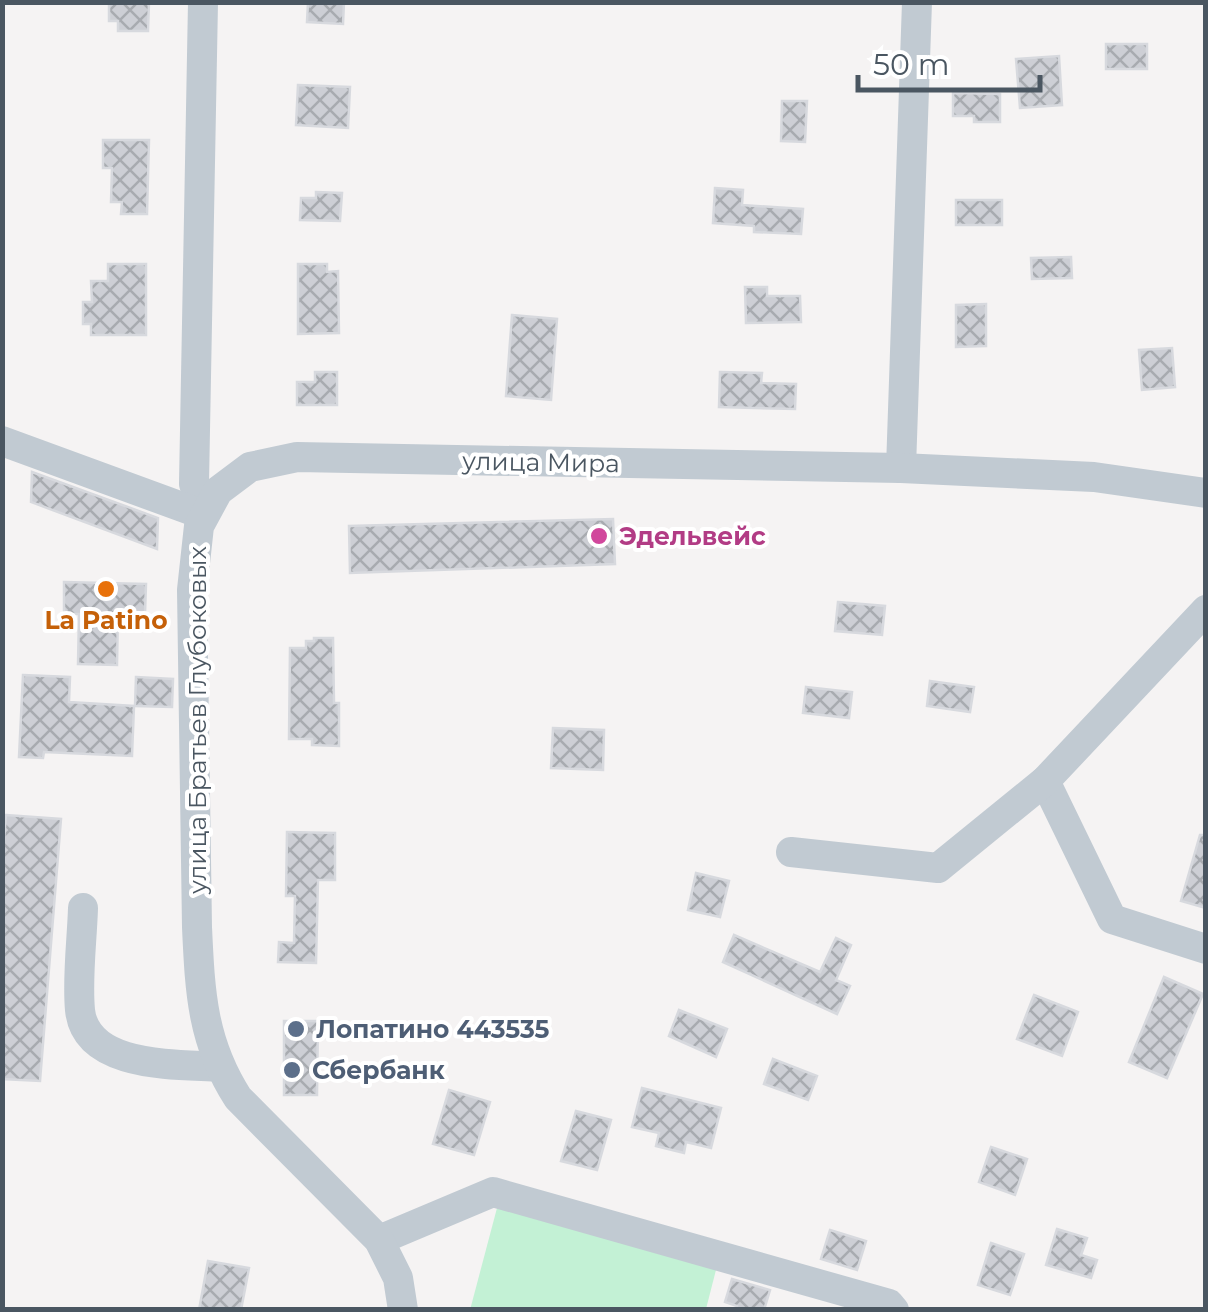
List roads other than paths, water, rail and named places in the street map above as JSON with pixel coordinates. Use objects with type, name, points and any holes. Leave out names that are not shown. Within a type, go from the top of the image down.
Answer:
[{"type":"street","name":"улица Братьев Глубоковых","points":[[203,2],[194,484],[204,515],[199,526],[192,590],[197,927],[203,1013],[209,1041],[238,1098],[379,1240],[398,1278],[403,1310]]},
{"type":"street","points":[[901,468],[917,2]]},
{"type":"street","points":[[2,441],[204,515]]},
{"type":"street","name":"улица Мира","points":[[204,515],[218,491],[250,467],[297,457],[901,468],[1094,477],[1206,493]]},
{"type":"street","points":[[791,852],[938,868],[1045,781],[1206,610]]},
{"type":"street","points":[[1045,781],[1112,919],[1206,949]]},
{"type":"street","points":[[83,908],[80,1014],[90,1033],[108,1049],[130,1060],[220,1067]]},
{"type":"street","points":[[379,1240],[493,1192],[889,1304],[894,1310]]},
{"type":"place","name":"Эдельвейс","points":[[599,536]]},
{"type":"place","name":"La Patino","points":[[106,589]]},
{"type":"place","name":"Лопатино 443535","points":[[296,1029]]},
{"type":"place","name":"Сбербанк","points":[[292,1070]]}]
